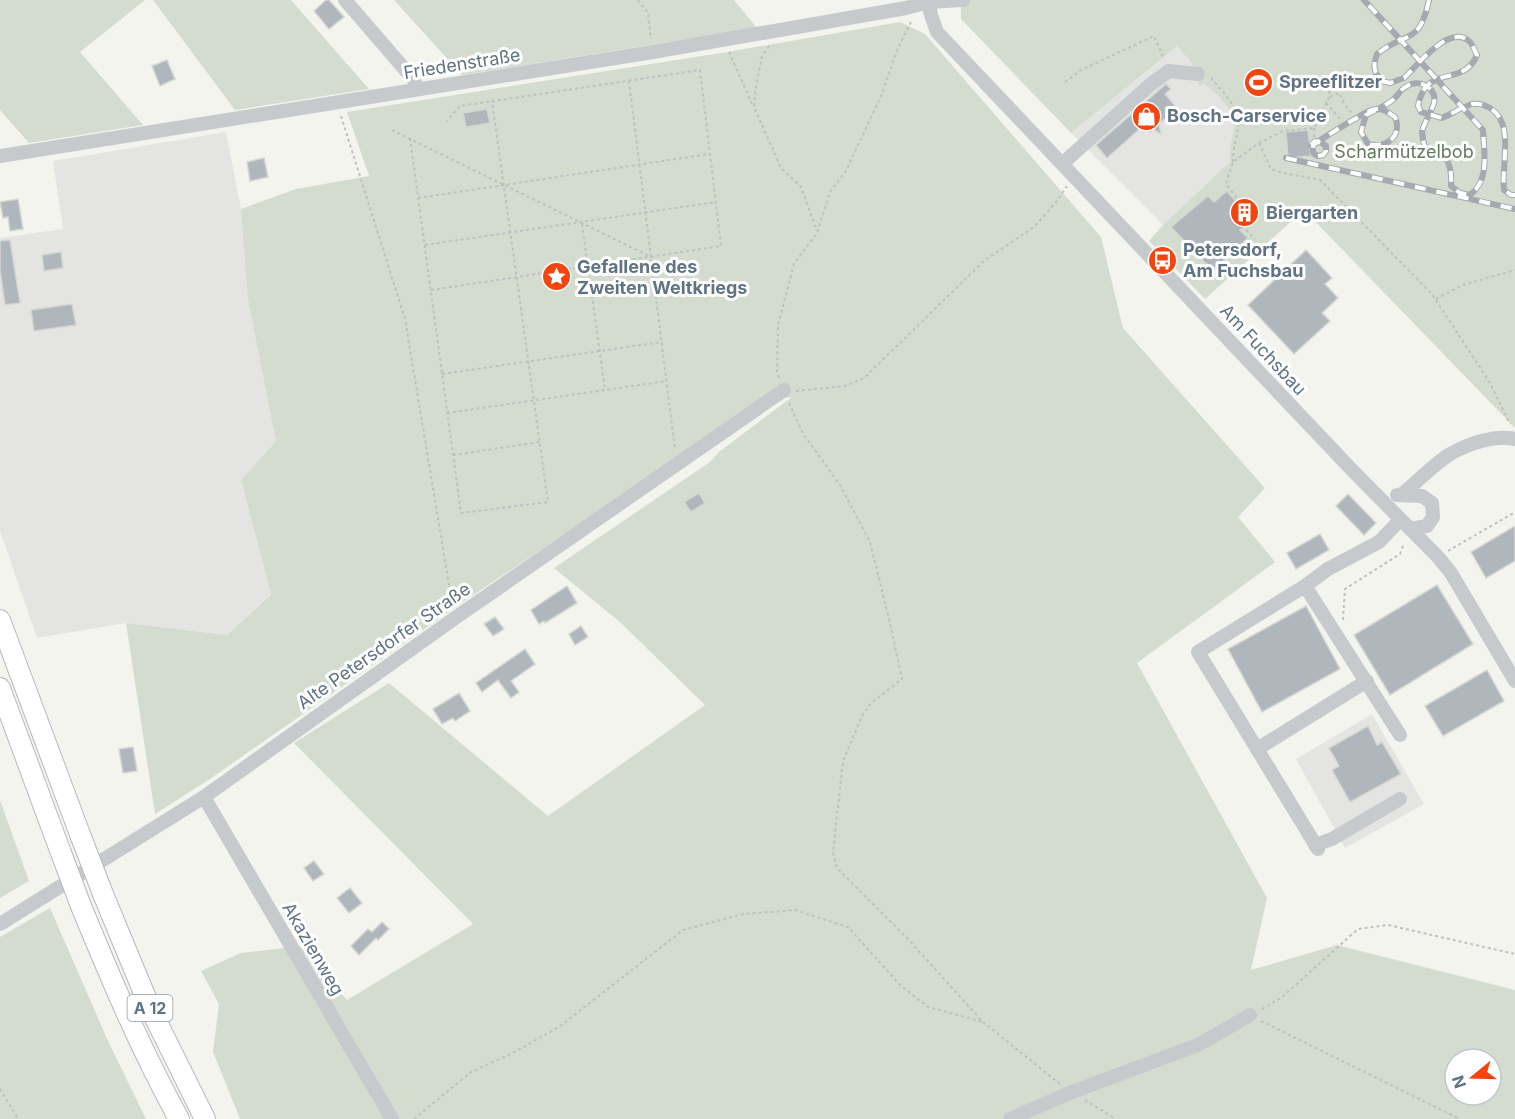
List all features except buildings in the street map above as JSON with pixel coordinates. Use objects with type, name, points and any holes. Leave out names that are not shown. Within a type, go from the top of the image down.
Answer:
[{"type":"highway","name":"A 12","points":[[0,620],[103,894],[151,1010],[205,1119]]},
{"type":"highway","name":"A 12","points":[[0,688],[81,906],[120,1002],[178,1119]]},
{"type":"street","points":[[345,0],[414,80],[417,89]]},
{"type":"street","name":"Friedenstraße","points":[[0,156],[653,52],[906,8],[930,1],[963,0]]},
{"type":"street","name":"Am Fuchsbau","points":[[930,1],[930,12],[937,32],[1438,557],[1451,573],[1515,681]]},
{"type":"street","points":[[1062,164],[1151,84],[1169,71],[1198,74]]},
{"type":"street","name":"Alte Petersdorfer Straße","points":[[0,924],[204,797],[455,618],[784,390]]},
{"type":"street","points":[[1401,495],[1451,454],[1482,441],[1514,439]]},
{"type":"street","points":[[1377,495],[1422,496],[1432,503],[1433,517],[1427,526],[1405,524],[1379,542],[1328,569],[1305,586],[1198,652],[1317,847],[1400,799]]},
{"type":"street","points":[[1305,586],[1400,735]]},
{"type":"street","points":[[1257,749],[1367,681]]},
{"type":"street","name":"Akazienweg","points":[[204,797],[392,1119]]},
{"type":"street","points":[[1010,1119],[1072,1092],[1198,1046],[1250,1015]]},
{"type":"path","points":[[638,0],[648,13],[653,52]]},
{"type":"path","points":[[930,1],[913,19],[898,48],[881,96],[856,150],[846,171],[830,192],[817,233],[794,264],[778,325],[777,371],[804,435],[840,485],[870,542],[890,619],[902,679],[871,703],[852,736],[843,761],[833,854],[837,868],[906,937],[983,1022],[1072,1092],[1116,1119]]},
{"type":"path","points":[[754,107],[762,57],[778,31]]},
{"type":"path","points":[[1065,82],[1081,70],[1154,36],[1169,71]]},
{"type":"path","points":[[724,40],[781,168],[801,187],[817,233]]},
{"type":"path","points":[[431,290],[721,246],[700,70],[460,106],[447,121]]},
{"type":"path","points":[[1198,74],[1206,72],[1235,110],[1238,120],[1233,162],[1226,184],[1240,202],[1228,214],[1255,239]]},
{"type":"path","points":[[1314,138],[1314,128],[1329,97],[1331,79]]},
{"type":"path","points":[[629,81],[677,465]]},
{"type":"path","points":[[1329,97],[1339,93],[1353,115]]},
{"type":"path","points":[[410,138],[461,513],[548,502],[492,101]]},
{"type":"path","points":[[336,102],[405,319],[455,618]]},
{"type":"path","points":[[1326,103],[1342,121]]},
{"type":"path","points":[[1233,162],[1259,143],[1282,131],[1314,128]]},
{"type":"path","points":[[392,130],[651,257]]},
{"type":"path","points":[[1259,143],[1271,169],[1286,175],[1320,180],[1436,299],[1499,400],[1514,433],[1514,439]]},
{"type":"path","points":[[418,198],[710,154]]},
{"type":"path","points":[[784,390],[821,390],[845,386],[864,378],[985,260],[1034,227],[1057,201],[1073,176]]},
{"type":"path","points":[[425,245],[716,202]]},
{"type":"path","points":[[581,222],[605,390]]},
{"type":"path","points":[[1436,299],[1463,285],[1515,270]]},
{"type":"path","points":[[442,374],[662,342]]},
{"type":"path","points":[[447,413],[667,381]]},
{"type":"path","points":[[453,455],[540,442]]},
{"type":"path","points":[[1438,557],[1515,512]]},
{"type":"path","points":[[1342,641],[1345,589],[1400,554],[1405,524]]},
{"type":"path","points":[[414,1119],[471,1072],[511,1054],[559,1027],[683,930],[743,914],[795,910],[848,927],[900,985],[928,1007],[983,1022]]},
{"type":"path","points":[[1250,1015],[1281,998],[1358,929],[1388,926],[1515,954]]},
{"type":"path","points":[[1250,1015],[1460,1119]]},
{"type":"path","points":[[0,1089],[18,1119]]},
{"type":"shaded area","points":[[1306,0],[1230,163],[1163,225],[1071,133],[1226,5]]},
{"type":"shaded area","points":[[226,132],[241,209],[276,441],[241,480],[271,593],[227,635],[126,623],[37,638],[0,531],[0,238],[63,229],[53,161]]},
{"type":"shaded area","points":[[1372,714],[1424,804],[1345,848],[1296,759]]},
{"type":"green space","points":[[0,0],[145,0],[80,52],[143,125],[29,143],[0,110]]},
{"type":"green space","points":[[153,0],[291,0],[369,89],[235,110]]},
{"type":"green space","points":[[394,0],[734,0],[757,28],[462,75]]},
{"type":"green space","name":"Scharmützelbob","points":[[961,0],[1515,0],[1515,428],[1304,210],[1205,299],[1149,241],[1230,162],[1234,122],[1229,109],[1203,83],[1199,87],[1195,69],[1177,46],[1071,133],[961,19]]},
{"type":"green space","points":[[900,22],[925,34],[1101,237],[1123,328],[1265,488],[1238,517],[1275,562],[1137,663],[1267,898],[1251,970],[1337,945],[1515,990],[1515,1119],[240,1119],[213,1052],[219,1004],[201,971],[241,953],[300,946],[347,1000],[473,924],[294,743],[389,683],[548,816],[705,705],[621,623],[554,568],[710,462],[719,452],[792,397],[760,402],[460,604],[210,779],[155,814],[126,623],[227,635],[271,594],[241,480],[276,441],[248,299],[241,209],[296,189],[369,176],[347,112],[721,53]]},
{"type":"green space","points":[[0,800],[29,881],[0,898]]},
{"type":"green space","points":[[50,908],[108,1041],[146,1119],[0,1119],[0,937]]},
{"type":"railway","points":[[1311,145],[1315,141],[1322,143],[1326,146],[1323,155],[1314,154],[1312,149],[1317,142],[1324,138],[1332,132],[1361,115],[1375,109],[1378,109],[1387,112],[1395,117],[1397,130],[1387,143],[1368,144],[1361,132],[1366,115],[1378,109],[1392,100],[1405,87],[1420,83],[1434,94],[1433,105],[1422,131],[1425,147],[1444,156],[1451,171],[1451,186],[1460,193],[1470,195],[1481,182],[1485,157],[1483,130],[1364,0]]},
{"type":"railway","points":[[1429,0],[1425,15],[1416,31],[1377,54],[1375,71],[1382,81],[1390,83],[1404,78],[1425,56],[1444,41],[1462,37],[1470,42],[1477,55],[1471,65],[1463,71],[1436,79],[1429,84],[1422,93],[1418,106],[1421,112],[1442,118],[1472,104],[1481,104],[1498,115],[1505,134],[1504,190],[1515,195]]},
{"type":"railway","points":[[1286,158],[1515,209]]},
{"type":"place","name":"Spreeflitzer","points":[[1258,82]]},
{"type":"place","name":"Bosch-Carservice","points":[[1146,116]]},
{"type":"place","name":"Biergarten","points":[[1245,213]]},
{"type":"place","name":"Petersdorf, Am Fuchsbau","points":[[1162,260]]},
{"type":"place","name":"Gefallene des Zweiten Weltkriegs","points":[[556,277]]}]
